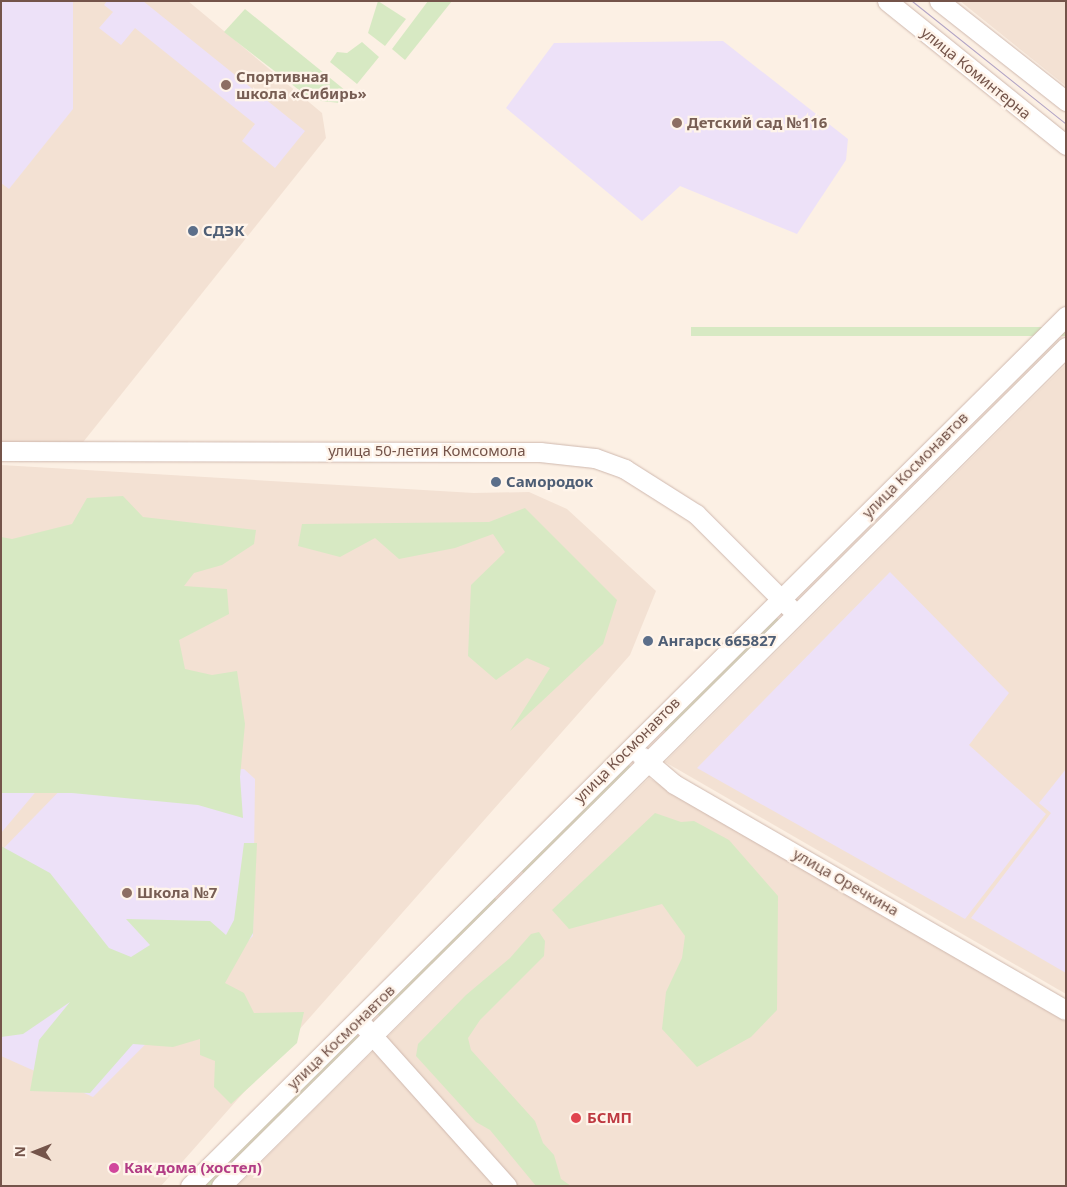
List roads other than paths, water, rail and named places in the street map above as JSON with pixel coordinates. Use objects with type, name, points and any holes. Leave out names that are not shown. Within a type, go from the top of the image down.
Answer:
[{"type":"street","name":"улица Коминтерна","points":[[887,1],[1066,145]]},
{"type":"street","points":[[939,1],[1066,101]]},
{"type":"street","name":"улица Космонавтов","points":[[190,1186],[360,1020],[780,598],[1066,316]]},
{"type":"street","name":"улица Космонавтов","points":[[221,1186],[369,1036],[648,763],[795,613],[1066,347]]},
{"type":"street","name":"улица 50-летия Комсомола","points":[[1,451],[532,452],[595,458],[625,469],[696,514],[795,613]]},
{"type":"street","name":"улица Оречкина","points":[[631,747],[674,784],[1066,1010]]},
{"type":"street","points":[[360,1020],[369,1036],[507,1186]]},
{"type":"tram line","points":[[912,1],[1066,124]]},
{"type":"place","name":"Спортивная школа «Сибирь»","points":[[226,85]]},
{"type":"place","name":"Детский сад №116","points":[[677,123]]},
{"type":"place","name":"СДЭК","points":[[193,231]]},
{"type":"place","name":"Самородок","points":[[496,482]]},
{"type":"place","name":"Ангарск 665827","points":[[648,641]]},
{"type":"place","name":"Школа №7","points":[[127,893]]},
{"type":"place","name":"БСМП","points":[[576,1118]]},
{"type":"place","name":"Как дома (хостел)","points":[[114,1168]]}]
